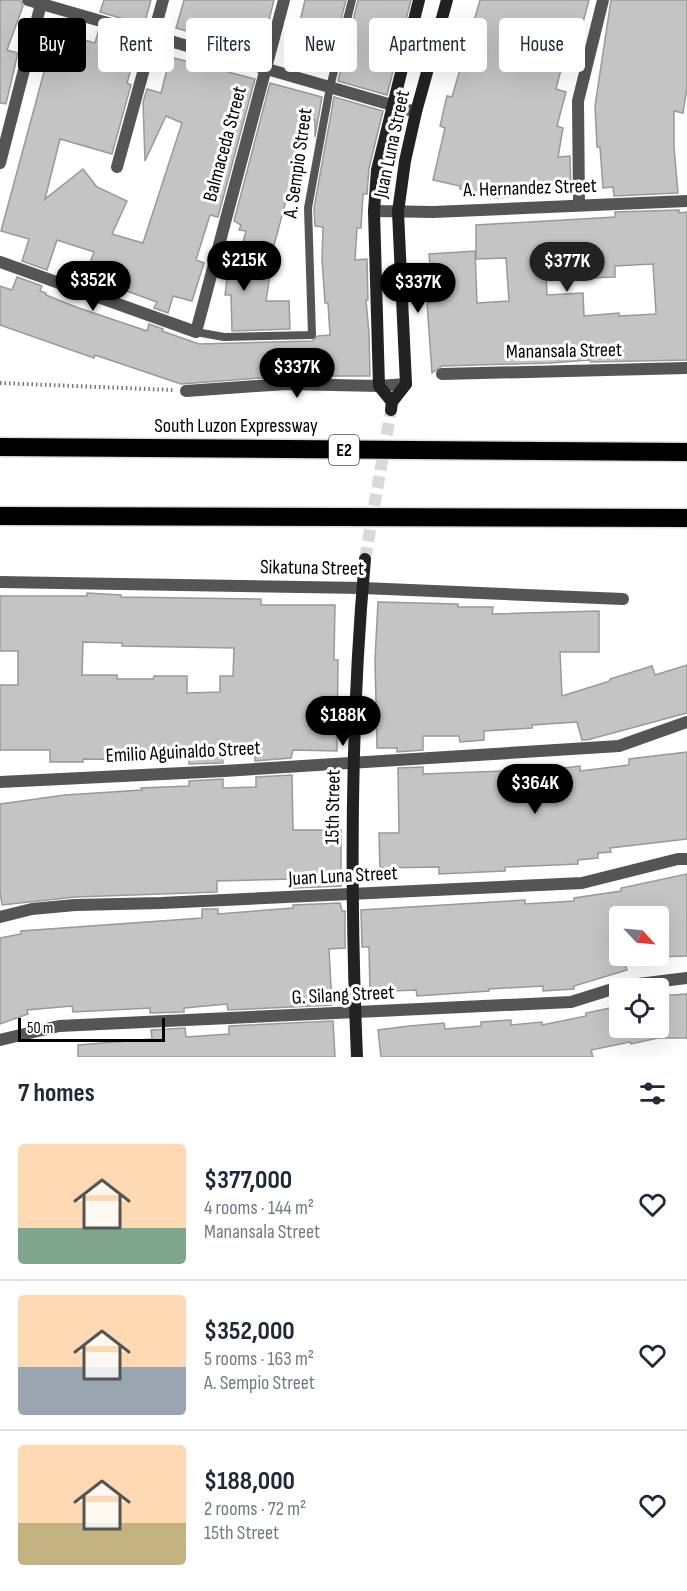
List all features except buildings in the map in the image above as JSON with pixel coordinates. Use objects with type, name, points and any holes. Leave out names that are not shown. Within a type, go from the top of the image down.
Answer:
[{"type":"highway","name":"South Luzon Expressway","points":[[0,447],[687,452]]},
{"type":"highway","points":[[0,516],[687,518]]},
{"type":"street","points":[[158,18],[163,0]]},
{"type":"street","name":"Balmaceda Street","points":[[272,45],[284,0]]},
{"type":"street","name":"Juan Luna Street","points":[[379,386],[374,212],[377,170],[419,0]]},
{"type":"street","name":"Juan Luna Street","points":[[406,384],[398,212],[405,161],[416,112],[447,0]]},
{"type":"street","points":[[579,205],[578,101],[603,0]]},
{"type":"street","points":[[0,163],[37,1],[98,19]]},
{"type":"street","points":[[272,70],[416,112]]},
{"type":"street","points":[[117,167],[143,72]]},
{"type":"street","name":"Balmaceda Street","points":[[196,332],[265,72]]},
{"type":"street","name":"A. Hernandez Street","points":[[374,212],[687,201]]},
{"type":"street","name":"A. Sempio Street","points":[[0,262],[196,332]]},
{"type":"street","name":"Manansala Street","points":[[442,374],[687,368]]},
{"type":"street","points":[[186,391],[286,384],[379,386],[406,384]]},
{"type":"street","points":[[379,386],[392,406],[406,384]]},
{"type":"street","name":"15th Street","points":[[357,1057],[351,895],[352,761],[366,559]]},
{"type":"street","name":"Sikatuna Street","points":[[0,582],[363,588],[623,599]]},
{"type":"street","name":"Emilio Aguinaldo Street","points":[[0,782],[224,771],[352,761],[619,746],[687,722]]},
{"type":"street","name":"Juan Luna Street","points":[[0,916],[32,909],[75,905],[351,895],[582,883],[678,859],[687,859]]},
{"type":"street","name":"G. Silang Street","points":[[0,1040],[59,1026],[355,1014],[571,1002],[622,986],[687,978]]},
{"type":"lane","name":"A. Sempio Street","points":[[196,332],[224,337],[312,335],[308,208],[330,87],[352,0]]},
{"type":"path","points":[[0,383],[186,391]]},
{"type":"tunnel","points":[[365,559],[391,410]]}]
